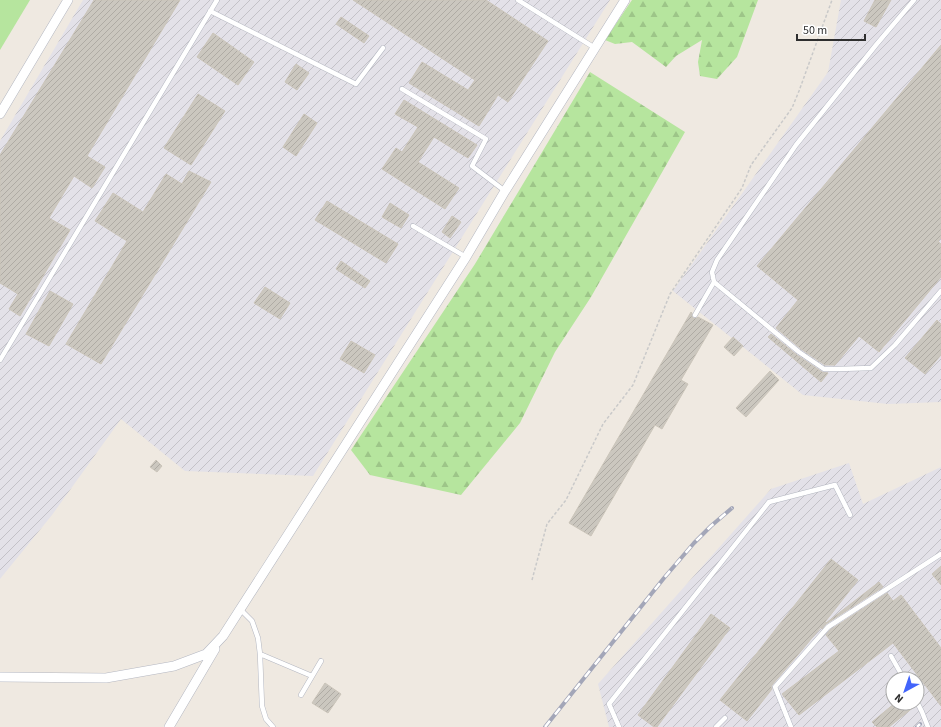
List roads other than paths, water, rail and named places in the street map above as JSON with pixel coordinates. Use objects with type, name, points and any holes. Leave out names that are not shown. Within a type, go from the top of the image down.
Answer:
[{"type":"street","points":[[0,114],[68,0]]},
{"type":"street","points":[[169,727],[223,636],[466,257],[625,0]]},
{"type":"street","points":[[0,677],[106,678],[174,666],[206,654],[223,636]]},
{"type":"lane","points":[[0,360],[217,0]]},
{"type":"lane","points":[[519,0],[596,48]]},
{"type":"lane","points":[[914,0],[796,144],[717,260],[712,272],[714,282],[800,352],[824,369],[871,368],[895,345],[941,292]]},
{"type":"lane","points":[[210,11],[356,84],[383,48]]},
{"type":"lane","points":[[402,89],[486,139],[472,166],[506,191]]},
{"type":"lane","points":[[413,226],[466,257]]},
{"type":"lane","points":[[695,315],[714,282]]},
{"type":"lane","points":[[619,727],[609,704],[769,502],[835,485],[850,515]]},
{"type":"lane","points":[[791,727],[775,687],[828,627],[941,554]]},
{"type":"lane","points":[[240,609],[252,621],[258,638],[262,706],[266,719],[273,727]]},
{"type":"lane","points":[[260,654],[312,676]]},
{"type":"lane","points":[[892,656],[900,671]]},
{"type":"lane","points":[[301,695],[321,662]]},
{"type":"lane","points":[[922,711],[928,727]]},
{"type":"lane","points":[[716,727],[725,718]]},
{"type":"railway","points":[[545,727],[664,578],[694,543],[732,508]]},
{"type":"railway","points":[[917,727],[920,724]]}]
